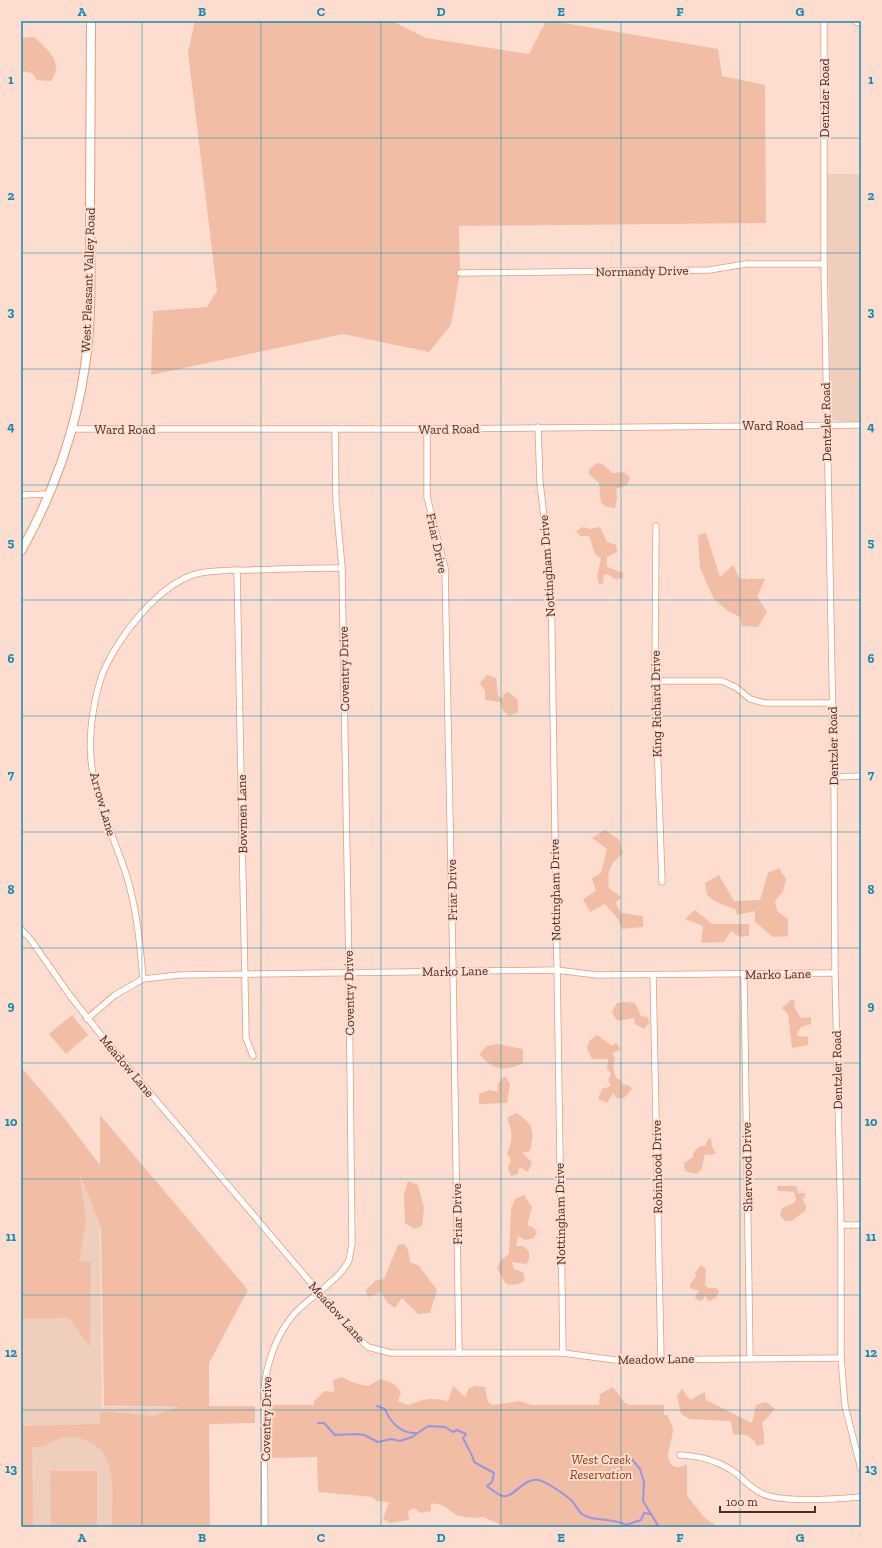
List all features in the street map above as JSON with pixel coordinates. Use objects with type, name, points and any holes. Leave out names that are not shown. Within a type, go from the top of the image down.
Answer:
[{"type":"main road","name":"West Pleasant Valley Road","points":[[21,551],[33,529],[48,494],[72,429],[85,366],[90,316],[91,21]]},
{"type":"main road","points":[[857,21],[861,22]]},
{"type":"street","name":"Dentzler Road","points":[[824,21],[824,264],[826,425],[834,777],[835,973],[842,1225],[842,1358],[845,1406],[861,1468]]},
{"type":"street","name":"Normandy Drive","points":[[460,273],[709,270],[746,264],[824,264]]},
{"type":"street","name":"Ward Road","points":[[72,429],[427,429],[861,425]]},
{"type":"street","name":"Nottingham Drive","points":[[538,427],[540,483],[551,577],[563,1353]]},
{"type":"street","name":"Coventry Drive","points":[[265,1527],[265,1375],[272,1352],[295,1314],[320,1293],[348,1261],[352,1244],[342,568],[336,501],[335,429]]},
{"type":"street","name":"Friar Drive","points":[[427,429],[427,496],[445,568],[459,1353]]},
{"type":"street","points":[[21,494],[48,494]]},
{"type":"street","name":"King Richard Drive","points":[[656,526],[655,681],[662,882]]},
{"type":"street","name":"Arrow Lane","points":[[143,979],[135,911],[126,877],[106,822],[92,773],[91,742],[94,709],[102,677],[113,654],[146,606],[168,588],[199,573],[237,570],[342,568]]},
{"type":"street","name":"Bowmen Lane","points":[[237,570],[246,974],[246,1038],[253,1056]]},
{"type":"street","points":[[655,681],[722,681],[737,688],[750,699],[765,703],[832,703]]},
{"type":"street","points":[[834,777],[861,776]]},
{"type":"street","name":"Meadow Lane","points":[[21,929],[87,1019],[356,1336],[368,1347],[391,1353],[563,1353],[615,1360],[842,1358]]},
{"type":"street","name":"Marko Lane","points":[[87,1019],[116,995],[143,979],[179,975],[556,970],[597,975],[835,973]]},
{"type":"street","name":"Sherwood Drive","points":[[744,974],[750,1359]]},
{"type":"street","name":"Robinhood Drive","points":[[653,975],[661,1359]]},
{"type":"street","points":[[842,1225],[861,1224]]},
{"type":"street","points":[[680,1455],[707,1458],[735,1473],[755,1490],[765,1495],[782,1498],[861,1497]]},
{"type":"shaded area","points":[[827,174],[861,174],[861,423],[831,420]]},
{"type":"shaded area","points":[[61,1125],[100,1223],[102,1407],[182,1406],[184,1527],[21,1527],[21,1150]]},
{"type":"green space","points":[[195,21],[392,21],[426,38],[529,54],[546,21],[552,21],[718,49],[722,76],[765,85],[766,223],[459,226],[460,273],[451,325],[429,352],[343,334],[151,375],[153,311],[207,307],[217,291],[188,52]]},
{"type":"green space","points":[[34,37],[49,51],[53,57],[56,68],[55,75],[51,81],[37,80],[32,73],[21,71],[21,38]]},
{"type":"green space","points":[[597,463],[603,464],[612,473],[624,472],[630,478],[627,485],[616,489],[617,498],[615,508],[607,507],[601,503],[599,483],[589,474],[589,470]]},
{"type":"green space","points":[[583,527],[591,529],[600,527],[607,542],[616,545],[617,552],[607,557],[607,567],[623,573],[623,578],[615,579],[607,574],[604,575],[603,584],[599,584],[597,576],[601,559],[595,554],[589,536],[580,536],[576,531]]},
{"type":"green space","points":[[706,533],[720,577],[733,565],[740,579],[765,579],[757,596],[767,612],[758,627],[742,626],[740,617],[728,611],[714,599],[700,568],[698,535]]},
{"type":"green space","points":[[487,675],[496,678],[498,696],[502,698],[507,691],[518,700],[518,712],[510,716],[503,711],[500,702],[485,700],[485,691],[480,683]]},
{"type":"green space","points":[[605,830],[619,840],[623,853],[610,868],[609,888],[622,898],[615,902],[621,913],[643,916],[643,927],[622,929],[618,919],[605,904],[590,912],[583,899],[596,891],[592,878],[601,873],[607,849],[592,838]]},
{"type":"green space","points":[[779,868],[786,879],[783,892],[775,901],[777,911],[788,919],[788,936],[773,937],[755,922],[755,911],[737,915],[736,910],[715,901],[707,895],[705,883],[719,875],[734,901],[760,900],[768,873]]},
{"type":"green space","points":[[695,910],[712,924],[749,924],[749,936],[740,937],[731,931],[724,942],[701,943],[703,926],[685,919]]},
{"type":"green space","points":[[791,1000],[795,1000],[794,1007],[801,1018],[811,1017],[811,1024],[801,1027],[797,1033],[798,1036],[808,1037],[808,1045],[792,1048],[788,1014],[782,1008]]},
{"type":"green space","points":[[617,1003],[635,1003],[641,1016],[647,1017],[650,1022],[644,1029],[635,1024],[634,1018],[619,1021],[615,1018],[612,1011]]},
{"type":"green space","points":[[72,1015],[88,1035],[66,1054],[49,1034]]},
{"type":"green space","points":[[597,1035],[612,1046],[616,1043],[621,1049],[612,1054],[615,1058],[613,1067],[616,1078],[622,1081],[622,1084],[630,1086],[632,1089],[625,1097],[618,1099],[613,1093],[607,1103],[598,1099],[602,1089],[611,1086],[608,1080],[611,1074],[607,1069],[608,1059],[592,1059],[587,1049],[589,1041]]},
{"type":"green space","points":[[498,1044],[523,1049],[523,1063],[510,1068],[499,1068],[489,1063],[479,1054],[487,1046]]},
{"type":"green space","points":[[21,1067],[61,1114],[100,1165],[100,1115],[248,1290],[209,1363],[209,1406],[255,1406],[255,1423],[209,1424],[210,1527],[112,1527],[112,1480],[110,1468],[106,1458],[100,1449],[84,1439],[64,1437],[47,1445],[32,1447],[33,1527],[21,1527],[21,1405],[23,1426],[100,1424],[100,1411],[154,1416],[180,1406],[104,1406],[101,1228],[79,1171],[86,1220],[79,1261],[91,1262],[90,1347],[69,1318],[21,1319]]},
{"type":"green space","points":[[505,1076],[510,1084],[507,1103],[479,1104],[479,1094],[489,1090],[498,1092],[498,1083]]},
{"type":"green space","points":[[516,1113],[527,1121],[532,1129],[530,1151],[522,1153],[532,1162],[528,1172],[519,1167],[518,1174],[511,1176],[508,1168],[511,1160],[507,1154],[512,1136],[507,1118]]},
{"type":"green space","points":[[708,1139],[711,1139],[712,1147],[716,1153],[711,1155],[705,1154],[702,1168],[697,1174],[685,1171],[684,1163],[693,1157],[693,1153],[699,1147],[706,1145]]},
{"type":"green space","points":[[408,1181],[418,1185],[424,1208],[422,1226],[414,1229],[405,1223],[404,1194]]},
{"type":"green space","points":[[777,1186],[796,1186],[798,1193],[805,1193],[805,1197],[802,1199],[806,1206],[805,1211],[791,1221],[785,1221],[780,1215],[782,1208],[794,1203],[796,1200],[794,1192],[778,1191]]},
{"type":"green space","points":[[524,1195],[532,1207],[527,1225],[534,1228],[537,1232],[534,1238],[525,1240],[518,1236],[516,1246],[523,1246],[529,1251],[529,1260],[526,1264],[512,1262],[514,1269],[523,1272],[525,1280],[518,1284],[509,1285],[506,1284],[497,1268],[501,1260],[509,1254],[511,1210],[515,1199]]},
{"type":"green space","points":[[404,1244],[408,1250],[410,1262],[419,1266],[437,1290],[430,1313],[418,1314],[402,1298],[395,1308],[387,1302],[381,1292],[368,1297],[366,1290],[375,1281],[384,1279],[398,1245]]},
{"type":"green space","points":[[701,1265],[706,1269],[705,1285],[708,1288],[716,1288],[719,1291],[716,1298],[709,1301],[705,1296],[701,1301],[696,1299],[695,1296],[699,1291],[690,1288],[690,1284],[696,1277],[695,1273]]},
{"type":"green space","name":"West Creek Reservation","points":[[342,1377],[354,1383],[368,1386],[381,1379],[394,1384],[401,1392],[398,1401],[408,1405],[427,1399],[448,1401],[453,1386],[465,1397],[469,1388],[476,1386],[485,1387],[488,1402],[493,1405],[520,1401],[532,1405],[599,1405],[600,1394],[613,1387],[624,1402],[629,1405],[664,1405],[664,1415],[667,1415],[673,1429],[668,1453],[669,1462],[678,1467],[682,1467],[687,1464],[687,1496],[704,1517],[718,1527],[506,1527],[483,1517],[475,1518],[458,1516],[442,1505],[431,1503],[431,1511],[420,1513],[414,1508],[408,1511],[409,1520],[390,1523],[383,1519],[389,1502],[377,1501],[372,1497],[318,1492],[317,1457],[272,1458],[272,1405],[314,1405],[314,1401],[325,1391],[334,1392],[333,1380]]},
{"type":"green space","points":[[682,1389],[690,1400],[705,1392],[706,1400],[752,1423],[756,1405],[766,1402],[775,1409],[762,1423],[764,1444],[756,1446],[755,1441],[746,1435],[733,1434],[731,1421],[690,1419],[681,1414],[677,1396]]},
{"type":"green space","points":[[50,1471],[97,1471],[97,1527],[51,1527]]},
{"type":"waterway","points":[[377,1406],[385,1409],[393,1423],[401,1429],[406,1432],[416,1433]]},
{"type":"waterway","points":[[318,1423],[324,1423],[335,1435],[364,1435],[378,1442],[391,1439],[400,1441],[412,1437],[428,1426],[445,1427],[453,1432],[457,1430],[466,1434],[463,1438],[474,1462],[494,1473],[492,1482],[487,1486],[503,1496],[511,1494],[528,1482],[538,1480],[561,1492],[572,1501],[582,1514],[591,1518],[614,1521],[626,1525],[641,1520],[644,1513],[650,1514]]},
{"type":"waterway","points":[[630,1457],[640,1469],[644,1482],[643,1501],[659,1527]]}]
